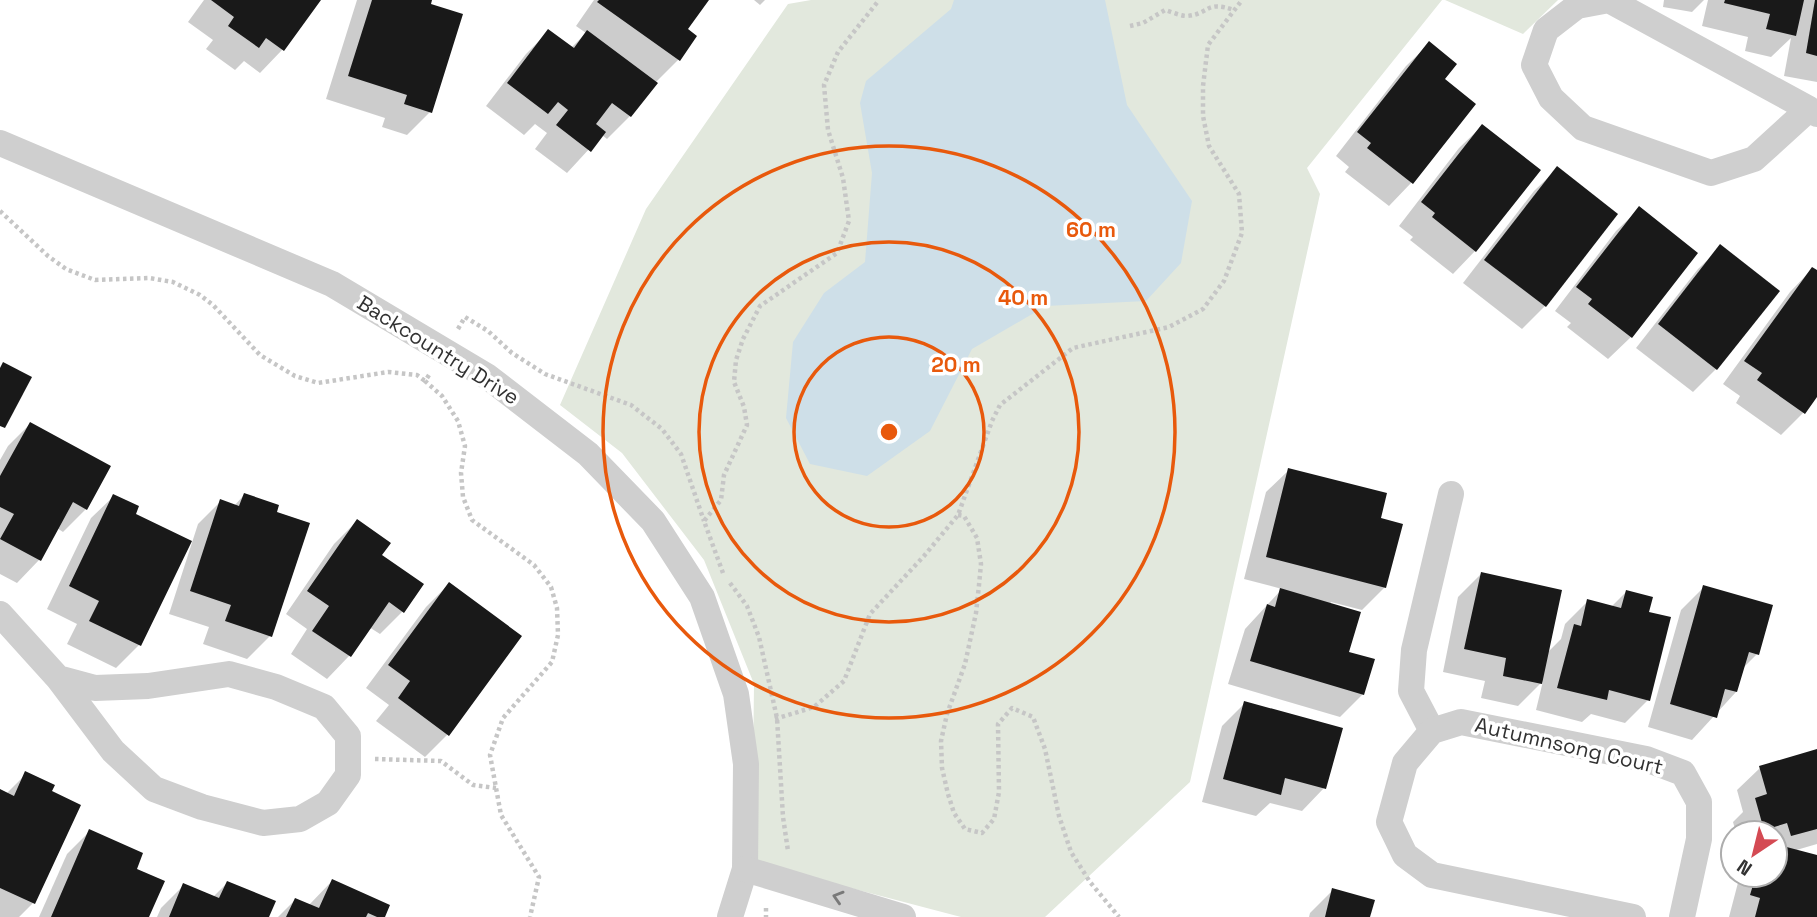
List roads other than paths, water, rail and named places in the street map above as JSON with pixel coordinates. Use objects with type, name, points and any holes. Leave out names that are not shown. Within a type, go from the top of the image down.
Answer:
[{"type":"street","points":[[1609,0],[1813,111],[1754,159],[1710,173],[1583,128],[1551,98],[1534,65],[1546,30],[1577,6],[1609,0]]},
{"type":"street","name":"Backcountry Drive","points":[[0,143],[332,284],[488,377],[588,454],[653,521],[702,597],[736,694],[746,764],[745,869],[730,917]]},
{"type":"street","points":[[1451,494],[1414,650],[1411,691],[1433,731],[1405,763],[1389,822],[1405,856],[1432,875],[1633,917]]},
{"type":"street","points":[[0,614],[58,678],[113,751],[154,789],[202,807],[263,823],[300,820],[328,803],[348,775],[348,736],[324,707],[276,687],[229,674],[148,686],[95,688],[58,678]]},
{"type":"street","name":"Autumnsong Court","points":[[1433,731],[1461,722],[1646,759],[1683,774],[1699,802],[1699,839],[1682,917]]},
{"type":"street","points":[[745,869],[903,917]]}]
